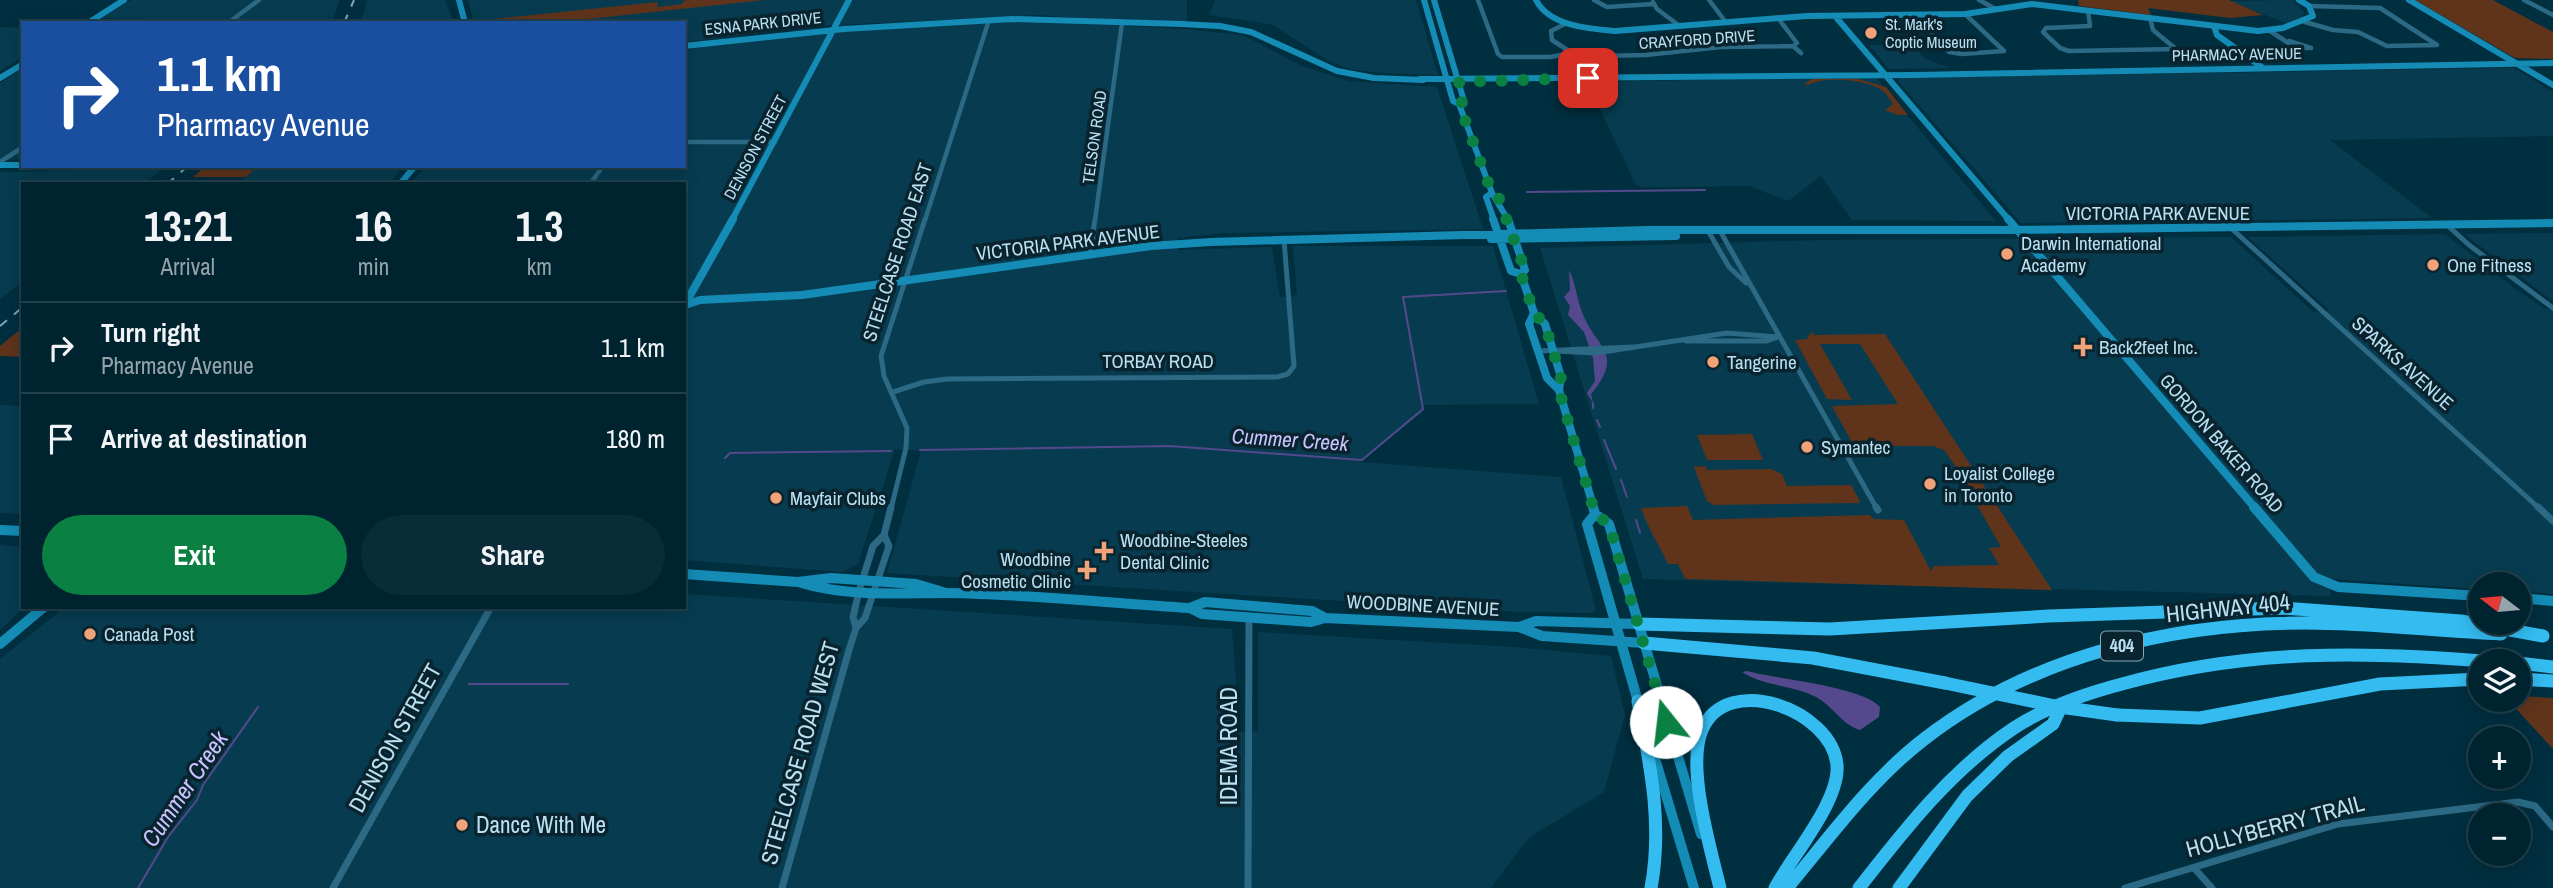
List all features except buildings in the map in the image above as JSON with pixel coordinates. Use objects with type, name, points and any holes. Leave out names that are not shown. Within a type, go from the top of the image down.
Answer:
[{"type":"highway","points":[[1640,624],[1830,629],[2049,616],[2282,608],[2461,621],[2548,636]]},
{"type":"highway","name":"HIGHWAY 404","points":[[1787,888],[1874,787],[1921,741],[1966,708],[2013,683],[2068,662],[2159,638],[2225,628],[2304,623],[2548,636]]},
{"type":"highway","points":[[1644,643],[1813,658],[2060,707],[2117,715],[2200,718],[2380,684],[2468,680]]},
{"type":"highway","name":"404","points":[[1859,888],[1933,796],[1972,759],[2014,728],[2102,689],[2187,665],[2270,655],[2354,652],[2468,660]]},
{"type":"highway","points":[[2531,664],[2553,667]]},
{"type":"highway","points":[[2531,680],[2553,681]]},
{"type":"highway","points":[[1637,701],[1657,802],[1658,846],[1651,888]]},
{"type":"highway","points":[[1719,888],[1700,788],[1701,732],[1708,719],[1720,710],[1742,701],[1769,701],[1793,710],[1818,729],[1833,748],[1837,765],[1834,786],[1784,868],[1775,888]]},
{"type":"highway","points":[[1899,888],[1967,796],[2008,756],[2053,724],[2062,705]]},
{"type":"main road","name":"VICTORIA PARK AVENUE","points":[[1762,231],[2017,230]]},
{"type":"main road","name":"VICTORIA PARK AVENUE","points":[[1284,240],[1458,236]]},
{"type":"street","points":[[91,21],[124,0]]},
{"type":"street","points":[[231,21],[259,0]]},
{"type":"street","points":[[459,0],[464,21]]},
{"type":"street","name":"DENISON STREET","points":[[686,301],[775,142],[849,0]]},
{"type":"street","points":[[1423,0],[1453,101],[1459,104],[1492,193],[1498,196],[1525,270],[1521,274]]},
{"type":"street","points":[[1434,0],[1464,101],[1459,104]]},
{"type":"street","name":"CRAYFORD DRIVE","points":[[1478,0],[1498,54],[1502,57],[1550,57],[1573,53],[1597,56],[1660,55],[1719,47],[1793,46],[1801,52]]},
{"type":"street","points":[[1536,0],[1541,10],[1567,23],[1615,31],[1778,18],[1965,15],[2036,2],[2270,31],[2305,22],[2313,16],[2309,6]]},
{"type":"street","points":[[1594,0],[1607,8],[1652,2],[1677,24]]},
{"type":"street","points":[[1709,0],[1725,21]]},
{"type":"street","points":[[1979,0],[1994,8]]},
{"type":"street","points":[[2299,0],[2309,6],[2380,8],[2437,45],[2387,46],[2361,33],[2333,30],[2305,22]]},
{"type":"street","points":[[2409,0],[2553,85]]},
{"type":"street","points":[[2524,0],[2553,15]]},
{"type":"street","points":[[2088,10],[2090,26],[2046,28],[2043,32],[2060,48],[2069,51],[2176,49],[2153,30],[2150,18]]},
{"type":"street","points":[[1913,15],[1949,52],[1962,54],[2004,51],[1965,15]]},
{"type":"street","name":"GORDON BAKER ROAD","points":[[1835,16],[2314,577],[2338,587],[2468,595]]},
{"type":"street","name":"ESNA PARK DRIVE","points":[[686,46],[832,30],[1058,18],[1218,26],[1260,36],[1318,65],[1338,71],[1374,78],[1447,80]]},
{"type":"street","name":"CRAYFORD DRIVE","points":[[1778,18],[1797,43],[1793,46]]},
{"type":"street","name":"STEELCASE ROAD EAST","points":[[862,580],[873,546],[884,535],[906,448],[907,428],[884,376],[881,356],[989,20]]},
{"type":"street","name":"TELSON ROAD","points":[[1090,254],[1122,23]]},
{"type":"street","points":[[1567,23],[1554,28],[1550,33],[1552,40],[1573,53]]},
{"type":"street","points":[[2214,26],[2217,35],[2263,68]]},
{"type":"street","points":[[2270,31],[2289,41]]},
{"type":"street","name":"PHARMACY AVENUE","points":[[1447,80],[2553,63]]},
{"type":"street","points":[[0,78],[21,65]]},
{"type":"street","points":[[686,142],[775,142]]},
{"type":"street","points":[[0,164],[21,148]]},
{"type":"street","points":[[0,164],[21,165]]},
{"type":"street","points":[[402,182],[413,168]]},
{"type":"street","points":[[1492,193],[1486,197],[1511,271],[1521,274]]},
{"type":"street","name":"VICTORIA PARK AVENUE","points":[[2017,230],[2553,223]]},
{"type":"street","points":[[2447,225],[2469,245],[2553,308]]},
{"type":"street","name":"SPARKS AVENUE","points":[[2232,229],[2553,521]]},
{"type":"street","name":"VICTORIA PARK AVENUE","points":[[1458,236],[1762,231]]},
{"type":"street","points":[[1708,232],[1729,267],[1753,289]]},
{"type":"street","points":[[1721,232],[1878,510]]},
{"type":"street","name":"VICTORIA PARK AVENUE","points":[[686,304],[700,300],[802,295],[1168,245],[1284,240]]},
{"type":"street","name":"TORBAY ROAD","points":[[893,392],[924,382],[947,379],[1277,377],[1288,374],[1294,366],[1284,240]]},
{"type":"street","points":[[1521,274],[1534,313],[1545,324],[1561,377],[1559,390],[1595,514],[1609,524],[1675,750],[1719,888]]},
{"type":"street","points":[[1534,313],[1529,324],[1546,378],[1559,390]]},
{"type":"street","points":[[1538,351],[1564,354],[1677,340],[1770,341],[1778,337]]},
{"type":"street","points":[[1595,514],[1587,524],[1694,888]]},
{"type":"street","points":[[0,530],[21,531]]},
{"type":"street","name":"STEELCASE ROAD EAST","points":[[873,593],[889,546],[884,535]]},
{"type":"street","name":"WOODBINE AVENUE","points":[[686,575],[798,582],[823,589],[911,596],[944,593],[1190,608],[1202,614],[1311,622],[1325,618],[1519,627],[1542,636],[1644,643]]},
{"type":"street","name":"WOODBINE AVENUE","points":[[798,582],[816,578],[877,581],[916,584],[944,593]]},
{"type":"street","name":"STEELCASE ROAD WEST","points":[[856,628],[853,617],[862,580]]},
{"type":"street","name":"STEELCASE ROAD WEST","points":[[782,888],[856,628],[865,618],[873,593]]},
{"type":"street","points":[[2531,599],[2553,601]]},
{"type":"street","name":"WOODBINE AVENUE","points":[[1190,608],[1205,602],[1247,605],[1312,611],[1325,618]]},
{"type":"street","name":"IDEMA ROAD","points":[[1247,605],[1248,888]]},
{"type":"street","points":[[0,644],[42,609]]},
{"type":"street","name":"DENISON STREET","points":[[333,888],[490,609]]},
{"type":"street","name":"WOODBINE AVENUE","points":[[1519,627],[1536,621],[1640,624]]},
{"type":"street","name":"HOLLYBERRY TRAIL","points":[[2124,888],[2301,834],[2378,818],[2518,802],[2535,806],[2553,827]]},
{"type":"street","points":[[2194,868],[2212,888]]},
{"type":"shaded area","points":[[131,0],[340,0],[332,21],[102,18]]},
{"type":"shaded area","points":[[367,0],[445,0],[453,21],[361,21]]},
{"type":"shaded area","points":[[468,0],[1187,0],[1187,22],[1140,22],[1036,15],[818,26],[686,42],[686,21],[473,21]]},
{"type":"shaded area","points":[[685,0],[765,0],[570,21],[473,21],[658,2],[657,7],[682,4]]},
{"type":"shaded area","points":[[1215,0],[1416,0],[1438,75],[1378,73],[1351,69],[1330,62],[1273,25],[1209,15]]},
{"type":"shaded area","points":[[2078,0],[2229,0],[2263,15],[2230,18],[2148,8],[2151,15],[2079,6]]},
{"type":"shaded area","points":[[2292,0],[2304,12],[2302,17],[2286,23],[2229,1]]},
{"type":"shaded area","points":[[2415,0],[2493,0],[2553,32],[2553,59],[2515,58]]},
{"type":"shaded area","points":[[1020,21],[1184,29],[1243,35],[1302,66],[1348,81],[1437,87],[1483,229],[1221,233],[1177,238],[1178,250],[1272,247],[1280,297],[1297,295],[1293,246],[1493,246],[1539,404],[1422,405],[1423,412],[1360,462],[1561,477],[1596,610],[1591,613],[1522,612],[887,573],[921,451],[895,449],[858,564],[842,572],[686,560],[686,182],[412,182],[424,168],[686,168],[686,49],[858,30]]},
{"type":"shaded area","points":[[0,27],[21,28],[21,58],[0,71]]},
{"type":"shaded area","points":[[1869,45],[1912,45],[1924,58],[1950,68],[1889,69]]},
{"type":"shaded area","points":[[2514,68],[2553,92],[2553,136],[2330,140],[2432,218],[2021,223],[1898,81],[1900,78]]},
{"type":"shaded area","points":[[21,69],[21,159],[0,160],[0,83]]},
{"type":"shaded area","points":[[1876,78],[1996,221],[1852,220],[1821,176],[1788,201],[1749,186],[1636,185],[1587,82]]},
{"type":"shaded area","points":[[1812,79],[1858,79],[1886,87],[1908,115],[1898,115],[1885,110],[1893,104],[1884,92],[1876,87],[1846,80],[1804,84]]},
{"type":"shaded area","points":[[164,168],[146,182],[21,182],[21,283],[0,299],[0,172]]},
{"type":"shaded area","points":[[204,168],[256,168],[246,177],[193,177]]},
{"type":"shaded area","points":[[256,168],[402,168],[390,182],[224,182],[241,181]]},
{"type":"shaded area","points":[[2553,233],[2553,301],[2464,234]]},
{"type":"shaded area","points":[[2445,234],[2513,287],[2545,309],[2553,309],[2553,594],[2531,592],[2531,572],[2468,572],[2468,588],[2330,579],[2331,596],[1643,579],[1540,248],[1827,240],[2231,237],[2313,312],[2330,311],[2248,237]]},
{"type":"shaded area","points":[[1569,270],[1582,312],[1607,359],[1601,380],[1591,394],[1593,403],[1587,393],[1595,381],[1593,358],[1584,332],[1568,315],[1570,306],[1564,297],[1570,290]]},
{"type":"shaded area","points":[[21,329],[21,357],[0,356],[0,346]]},
{"type":"shaded area","points":[[1812,331],[1814,335],[1885,334],[2052,590],[1685,579],[1678,564],[1668,564],[1641,508],[1687,506],[1693,520],[1870,515],[1873,519],[1904,520],[1931,571],[1934,566],[1999,565],[1989,548],[2001,547],[1977,505],[1978,499],[1944,450],[1933,446],[1854,446],[1832,406],[1898,404],[1860,344],[1820,344],[1852,400],[1827,399],[1795,340],[1807,339]]},
{"type":"shaded area","points":[[0,405],[21,406],[21,514],[0,513]]},
{"type":"shaded area","points":[[1752,434],[1763,460],[1707,460],[1697,435]]},
{"type":"shaded area","points":[[1705,466],[1707,470],[1771,469],[1782,474],[1787,486],[1851,485],[1860,501],[1714,505],[1707,501],[1694,467]]},
{"type":"shaded area","points":[[0,545],[21,547],[22,609],[0,630]]},
{"type":"shaded area","points":[[686,594],[1232,629],[1240,732],[1258,731],[1258,632],[1514,647],[1611,656],[1625,715],[1604,792],[1528,838],[1491,888],[0,888],[0,659],[62,609],[686,609]]},
{"type":"shaded area","points":[[1742,672],[1856,694],[1880,707],[1879,717],[1860,730],[1854,728],[1816,697],[1750,677]]},
{"type":"shaded area","points":[[2531,697],[2553,698],[2553,749],[2519,712],[2531,712]]},
{"type":"waterway","points":[[1527,192],[1705,190]]},
{"type":"waterway","name":"Cummer Creek","points":[[920,450],[1170,446],[1362,460],[1423,409],[1403,297],[1506,291]]},
{"type":"waterway","points":[[1593,403],[1593,408]]},
{"type":"waterway","points":[[1597,420],[1600,427]]},
{"type":"waterway","points":[[1604,440],[1616,469]]},
{"type":"waterway","name":"Cummer Creek","points":[[725,458],[730,453],[891,451]]},
{"type":"waterway","points":[[1621,480],[1627,497]]},
{"type":"waterway","points":[[1636,520],[1640,533]]},
{"type":"waterway","name":"Cummer Creek","points":[[469,684],[568,684]]},
{"type":"waterway","name":"Cummer Creek","points":[[138,888],[168,837],[197,800],[203,785],[258,707]]},
{"type":"railway","points":[[345,21],[354,0]]},
{"type":"railway","points":[[169,182],[186,168]]},
{"type":"railway","points":[[0,326],[21,309]]},
{"type":"place","name":"St. Mark's Coptic Museum","points":[[1871,33]]},
{"type":"place","name":"Darwin International Academy","points":[[2007,254]]},
{"type":"place","name":"One Fitness","points":[[2433,265]]},
{"type":"place","name":"Back2feet Inc.","points":[[2083,347]]},
{"type":"place","name":"Tangerine","points":[[1713,362]]},
{"type":"place","name":"Symantec","points":[[1807,447]]},
{"type":"place","name":"Loyalist College in Toronto","points":[[1930,484]]},
{"type":"place","name":"Mayfair Clubs","points":[[776,498]]},
{"type":"place","name":"Woodbine-Steeles Dental Clinic","points":[[1104,551]]},
{"type":"place","name":"Woodbine Cosmetic Clinic","points":[[1087,570]]},
{"type":"place","name":"Canada Post","points":[[90,634]]},
{"type":"place","name":"Dance With Me","points":[[462,825]]},
{"type":"route","points":[[1588,78],[1459,82],[1464,101],[1459,104],[1492,193],[1498,196],[1516,243],[1525,270],[1521,274],[1534,313],[1545,324],[1561,377],[1559,390],[1595,514],[1609,524],[1640,624],[1666,722]]}]
